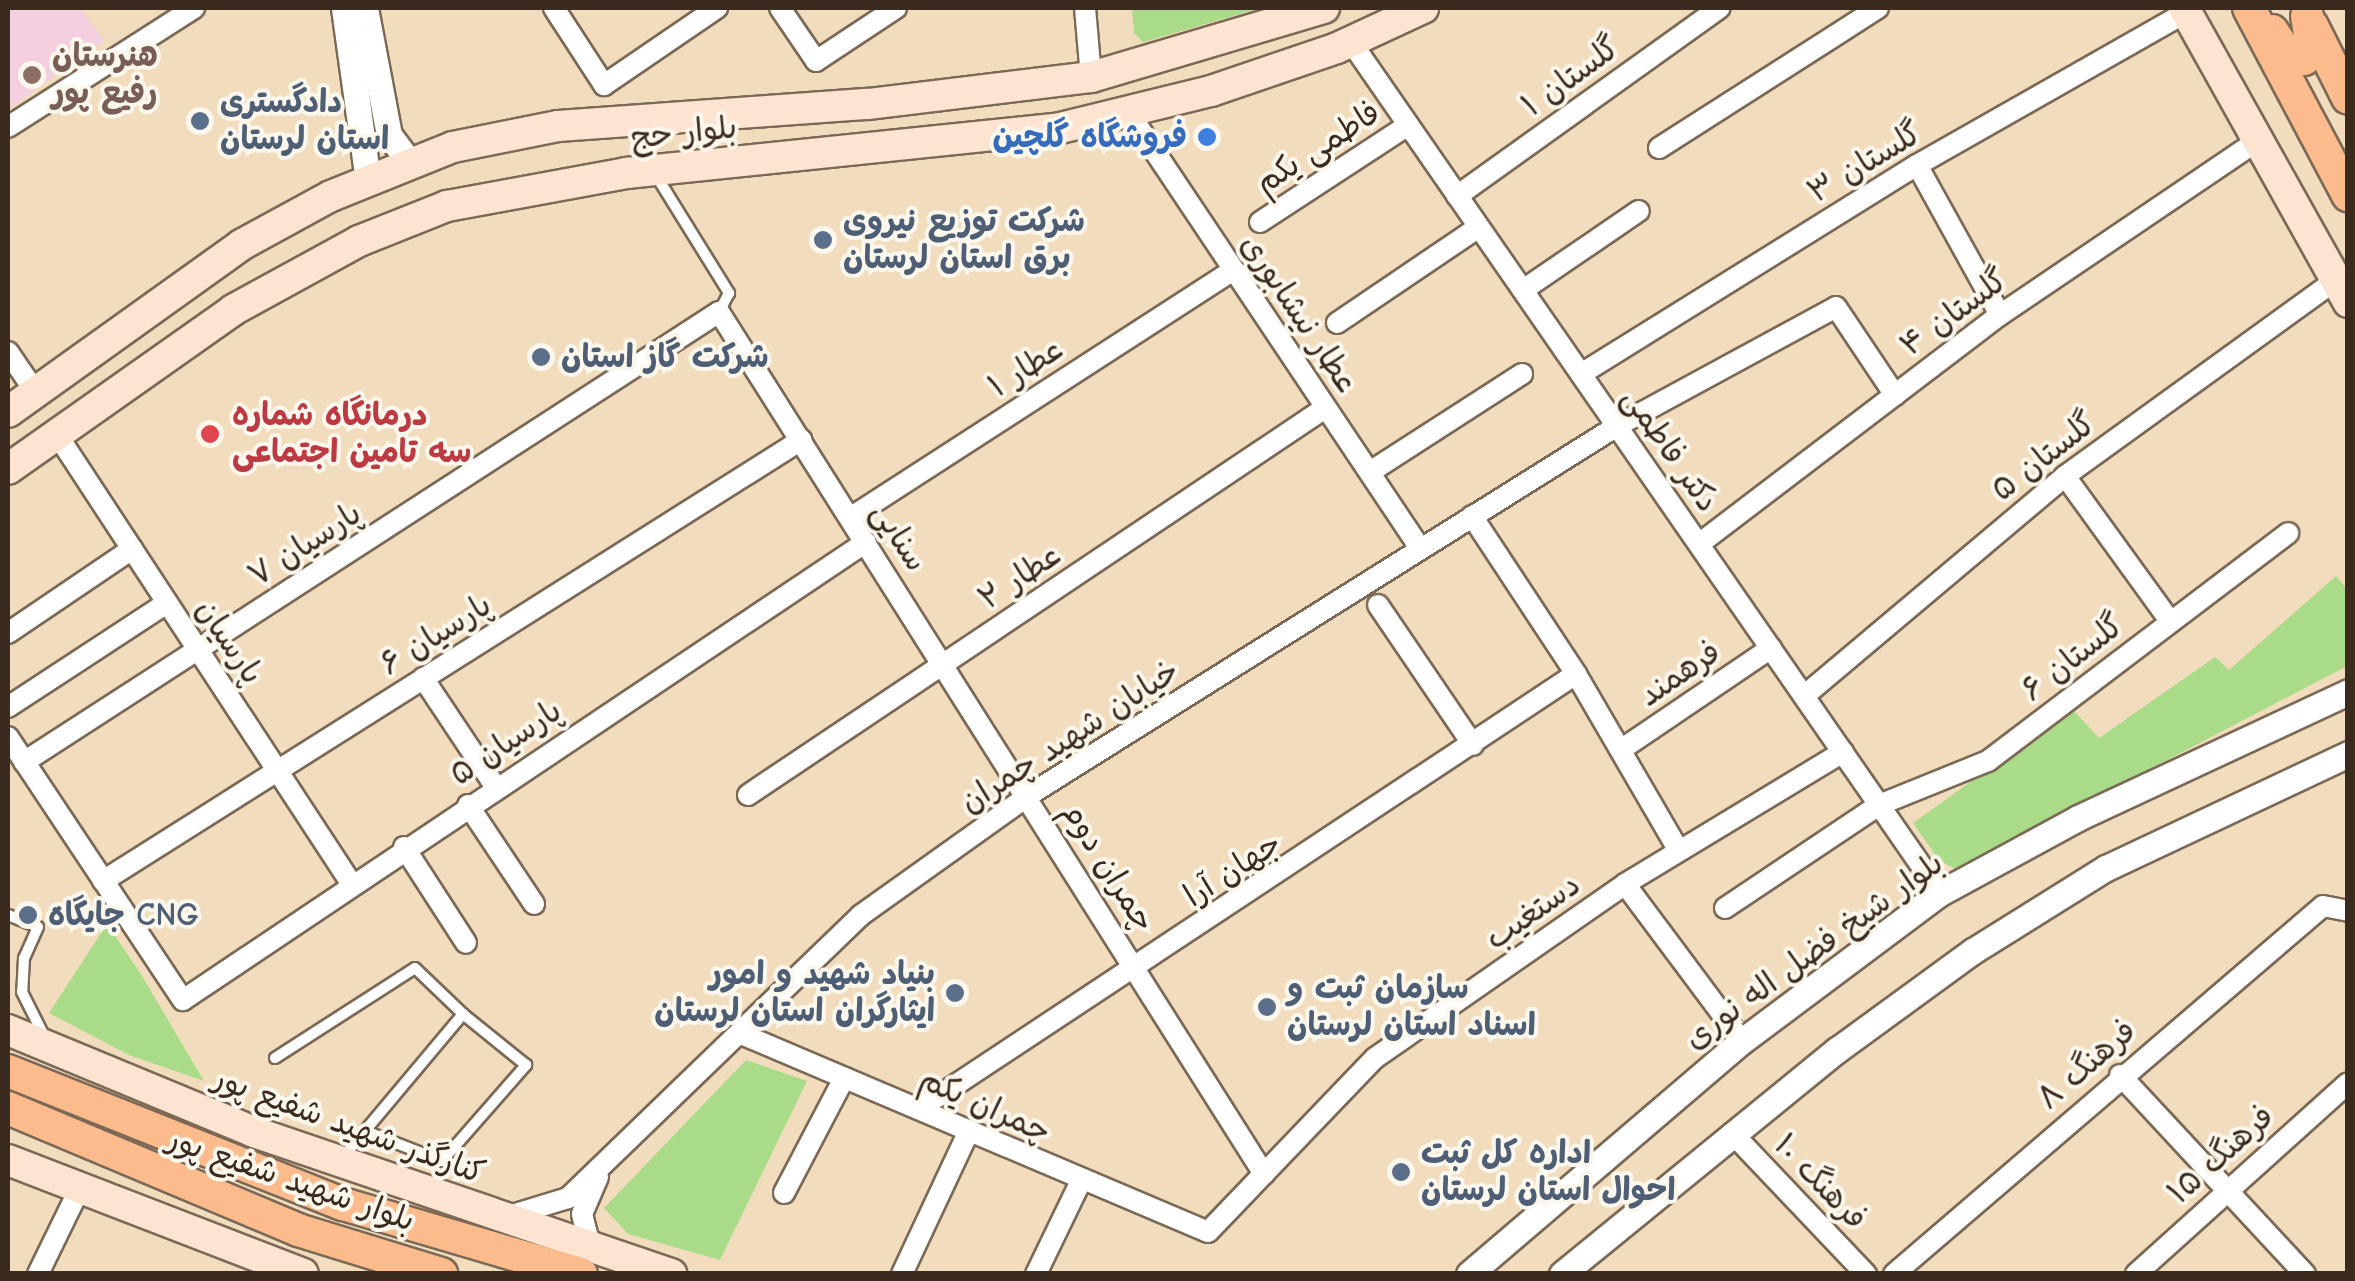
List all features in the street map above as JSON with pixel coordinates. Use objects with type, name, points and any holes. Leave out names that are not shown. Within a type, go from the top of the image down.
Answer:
[{"type":"main road","name":"بلوار حج","points":[[8,412],[242,244],[368,182],[454,146],[558,126],[814,108],[1091,78],[1324,8]]},
{"type":"main road","name":"بلوار حج","points":[[8,469],[233,310],[359,241],[447,206],[653,170],[1056,129],[1129,113],[1350,42],[1423,8]]},
{"type":"main road","points":[[2252,8],[2296,60],[2310,52],[2305,12]]},
{"type":"main road","points":[[2252,8],[2322,155],[2348,195]]},
{"type":"main road","points":[[2185,10],[2254,143],[2341,291]]},
{"type":"main road","points":[[2305,12],[2348,98]]},
{"type":"main road","points":[[814,108],[805,132],[820,154]]},
{"type":"main road","points":[[2322,155],[2316,118],[2330,112],[2348,123]]},
{"type":"main road","points":[[730,114],[744,139],[736,163]]},
{"type":"main road","name":"کنارگذر شهید شفیع پور","points":[[8,1030],[339,1162],[494,1215],[592,1262],[672,1274]]},
{"type":"main road","name":"بلوار شهید شفیع پور","points":[[8,1071],[234,1165],[592,1262]]},
{"type":"main road","name":"بلوار شهید شفیع پور","points":[[8,1108],[298,1230],[441,1274]]},
{"type":"main road","points":[[8,1160],[78,1192],[291,1271]]},
{"type":"street","points":[[8,127],[194,8]]},
{"type":"street","points":[[344,8],[368,182]]},
{"type":"street","points":[[366,8],[389,135],[411,164]]},
{"type":"street","points":[[554,8],[604,85],[717,8]]},
{"type":"street","points":[[780,8],[816,61],[896,8]]},
{"type":"street","points":[[1085,8],[1091,78]]},
{"type":"street","name":"گلستان ۱","points":[[1457,196],[1720,8]]},
{"type":"street","points":[[1659,148],[1878,8]]},
{"type":"street","name":"گلستان ۳","points":[[1581,374],[1917,164],[2185,10]]},
{"type":"street","name":"دکتر فاطمی","points":[[1350,42],[1940,892]]},
{"type":"street","name":"عطار نیشابوری","points":[[1129,113],[1420,548]]},
{"type":"street","name":"فاطمی یکم","points":[[1260,222],[1408,125]]},
{"type":"street","name":"گلستان ۴","points":[[1698,544],[2000,315],[2254,143]]},
{"type":"street","points":[[1917,164],[2000,315]]},
{"type":"street","points":[[1522,290],[1640,210]]},
{"type":"street","points":[[1337,324],[1479,227]]},
{"type":"street","name":"عطار ۱","points":[[850,518],[1234,270]]},
{"type":"street","name":"گلستان ۵","points":[[1804,696],[2065,476],[2341,291]]},
{"type":"street","name":"خیابان شهید چمران","points":[[494,1215],[551,1208],[606,1162],[860,915],[1029,795],[1617,426],[1836,307],[1894,395]]},
{"type":"street","name":"سنایی","points":[[718,312],[1029,795]]},
{"type":"street","name":"پارسیان ۷","points":[[24,762],[718,312]]},
{"type":"street","points":[[8,352],[34,390]]},
{"type":"street","points":[[1370,472],[1522,374]]},
{"type":"street","name":"عطار ۲","points":[[748,795],[1325,408]]},
{"type":"street","name":"پارسیان","points":[[56,433],[351,884]]},
{"type":"street","name":"پارسیان ۶","points":[[103,881],[801,440]]},
{"type":"street","points":[[2065,476],[2170,621]]},
{"type":"street","points":[[1472,516],[1576,674],[1678,850]]},
{"type":"street","name":"گلستان ۶","points":[[1725,908],[1879,805],[1988,761],[2288,532]]},
{"type":"street","name":"پارسیان ۵","points":[[103,881],[183,1000],[468,804],[866,542]]},
{"type":"street","points":[[8,633],[132,549]]},
{"type":"street","points":[[8,707],[167,602]]},
{"type":"street","points":[[1378,605],[1473,744]]},
{"type":"street","name":"فرهمند","points":[[1622,749],[1771,648]]},
{"type":"street","name":"جهان آرا","points":[[919,1109],[1136,970],[1576,674]]},
{"type":"street","points":[[423,678],[495,786]]},
{"type":"street","name":"بلوار شیخ فضل اله نوری","points":[[1469,1274],[1742,1041],[1940,892],[2078,818],[2348,692]]},
{"type":"street","points":[[8,737],[103,881]]},
{"type":"street","name":"دستغیب","points":[[1208,1232],[1375,1058],[1625,884],[1678,850],[1703,842],[1843,752]]},
{"type":"street","points":[[1562,1274],[1732,1133],[1973,951],[2089,879],[2348,754]]},
{"type":"street","name":"چمران دوم","points":[[1029,795],[1264,1174]]},
{"type":"street","points":[[468,804],[534,904]]},
{"type":"street","points":[[404,847],[466,943]]},
{"type":"street","points":[[1625,884],[1742,1041]]},
{"type":"street","name":"فرهنگ ۸","points":[[1894,1274],[2120,1075],[2323,906],[2348,911]]},
{"type":"street","name":"چمران یکم","points":[[739,1034],[1208,1232]]},
{"type":"street","points":[[2120,1075],[2305,1274]]},
{"type":"street","points":[[784,1194],[844,1078]]},
{"type":"street","name":"فرهنگ ۱۵","points":[[2136,1274],[2226,1188],[2348,1083]]},
{"type":"street","points":[[902,1274],[969,1131]]},
{"type":"street","name":"فرهنگ ۱۰","points":[[1732,1133],[1866,1274]]},
{"type":"street","points":[[592,1262],[582,1214],[606,1162]]},
{"type":"street","points":[[1036,1274],[1082,1182]]},
{"type":"street","points":[[38,1274],[78,1192]]},
{"type":"lane","points":[[653,170],[729,293],[718,312]]},
{"type":"lane","points":[[8,915],[38,927],[24,958],[22,992],[50,1048]]},
{"type":"lane","points":[[275,1058],[415,968],[463,1014],[526,1064],[442,1161],[365,1131]]},
{"type":"lane","points":[[339,1162],[463,1014]]},
{"type":"shaded area","name":"هنرستان رفیع پور","points":[[8,8],[80,8],[104,41],[8,109]]},
{"type":"green space","points":[[1132,8],[1261,8],[1143,42],[1134,33]]},
{"type":"green space","points":[[2336,576],[2347,589],[2347,666],[1957,870],[1939,860],[1913,823],[2072,709],[2099,738],[2215,657],[2229,670]]},
{"type":"green space","points":[[107,924],[204,1081],[129,1055],[49,1013]]},
{"type":"green space","points":[[746,1060],[807,1081],[720,1260],[628,1234],[604,1208]]},
{"type":"place","name":"هنرستان رفیع پور","points":[[32,75]]},
{"type":"place","name":"دادگستری استان لرستان","points":[[200,121]]},
{"type":"place","name":"فروشگاه گلچین","points":[[1207,137]]},
{"type":"place","name":"شرکت توزیع نیروی برق استان لرستان","points":[[823,240]]},
{"type":"place","name":"شرکت گاز استان","points":[[541,357]]},
{"type":"place","name":"درمانگاه شماره سه تامین اجتماعی","points":[[210,434]]},
{"type":"place","name":"جایگاه CNG","points":[[28,915]]},
{"type":"place","name":"بنیاد شهید و امور ایثارگران استان لرستان","points":[[955,993]]},
{"type":"place","name":"سازمان ثبت و اسناد استان لرستان","points":[[1267,1007]]},
{"type":"place","name":"اداره کل ثبت احوال استان لرستان","points":[[1401,1172]]}]
